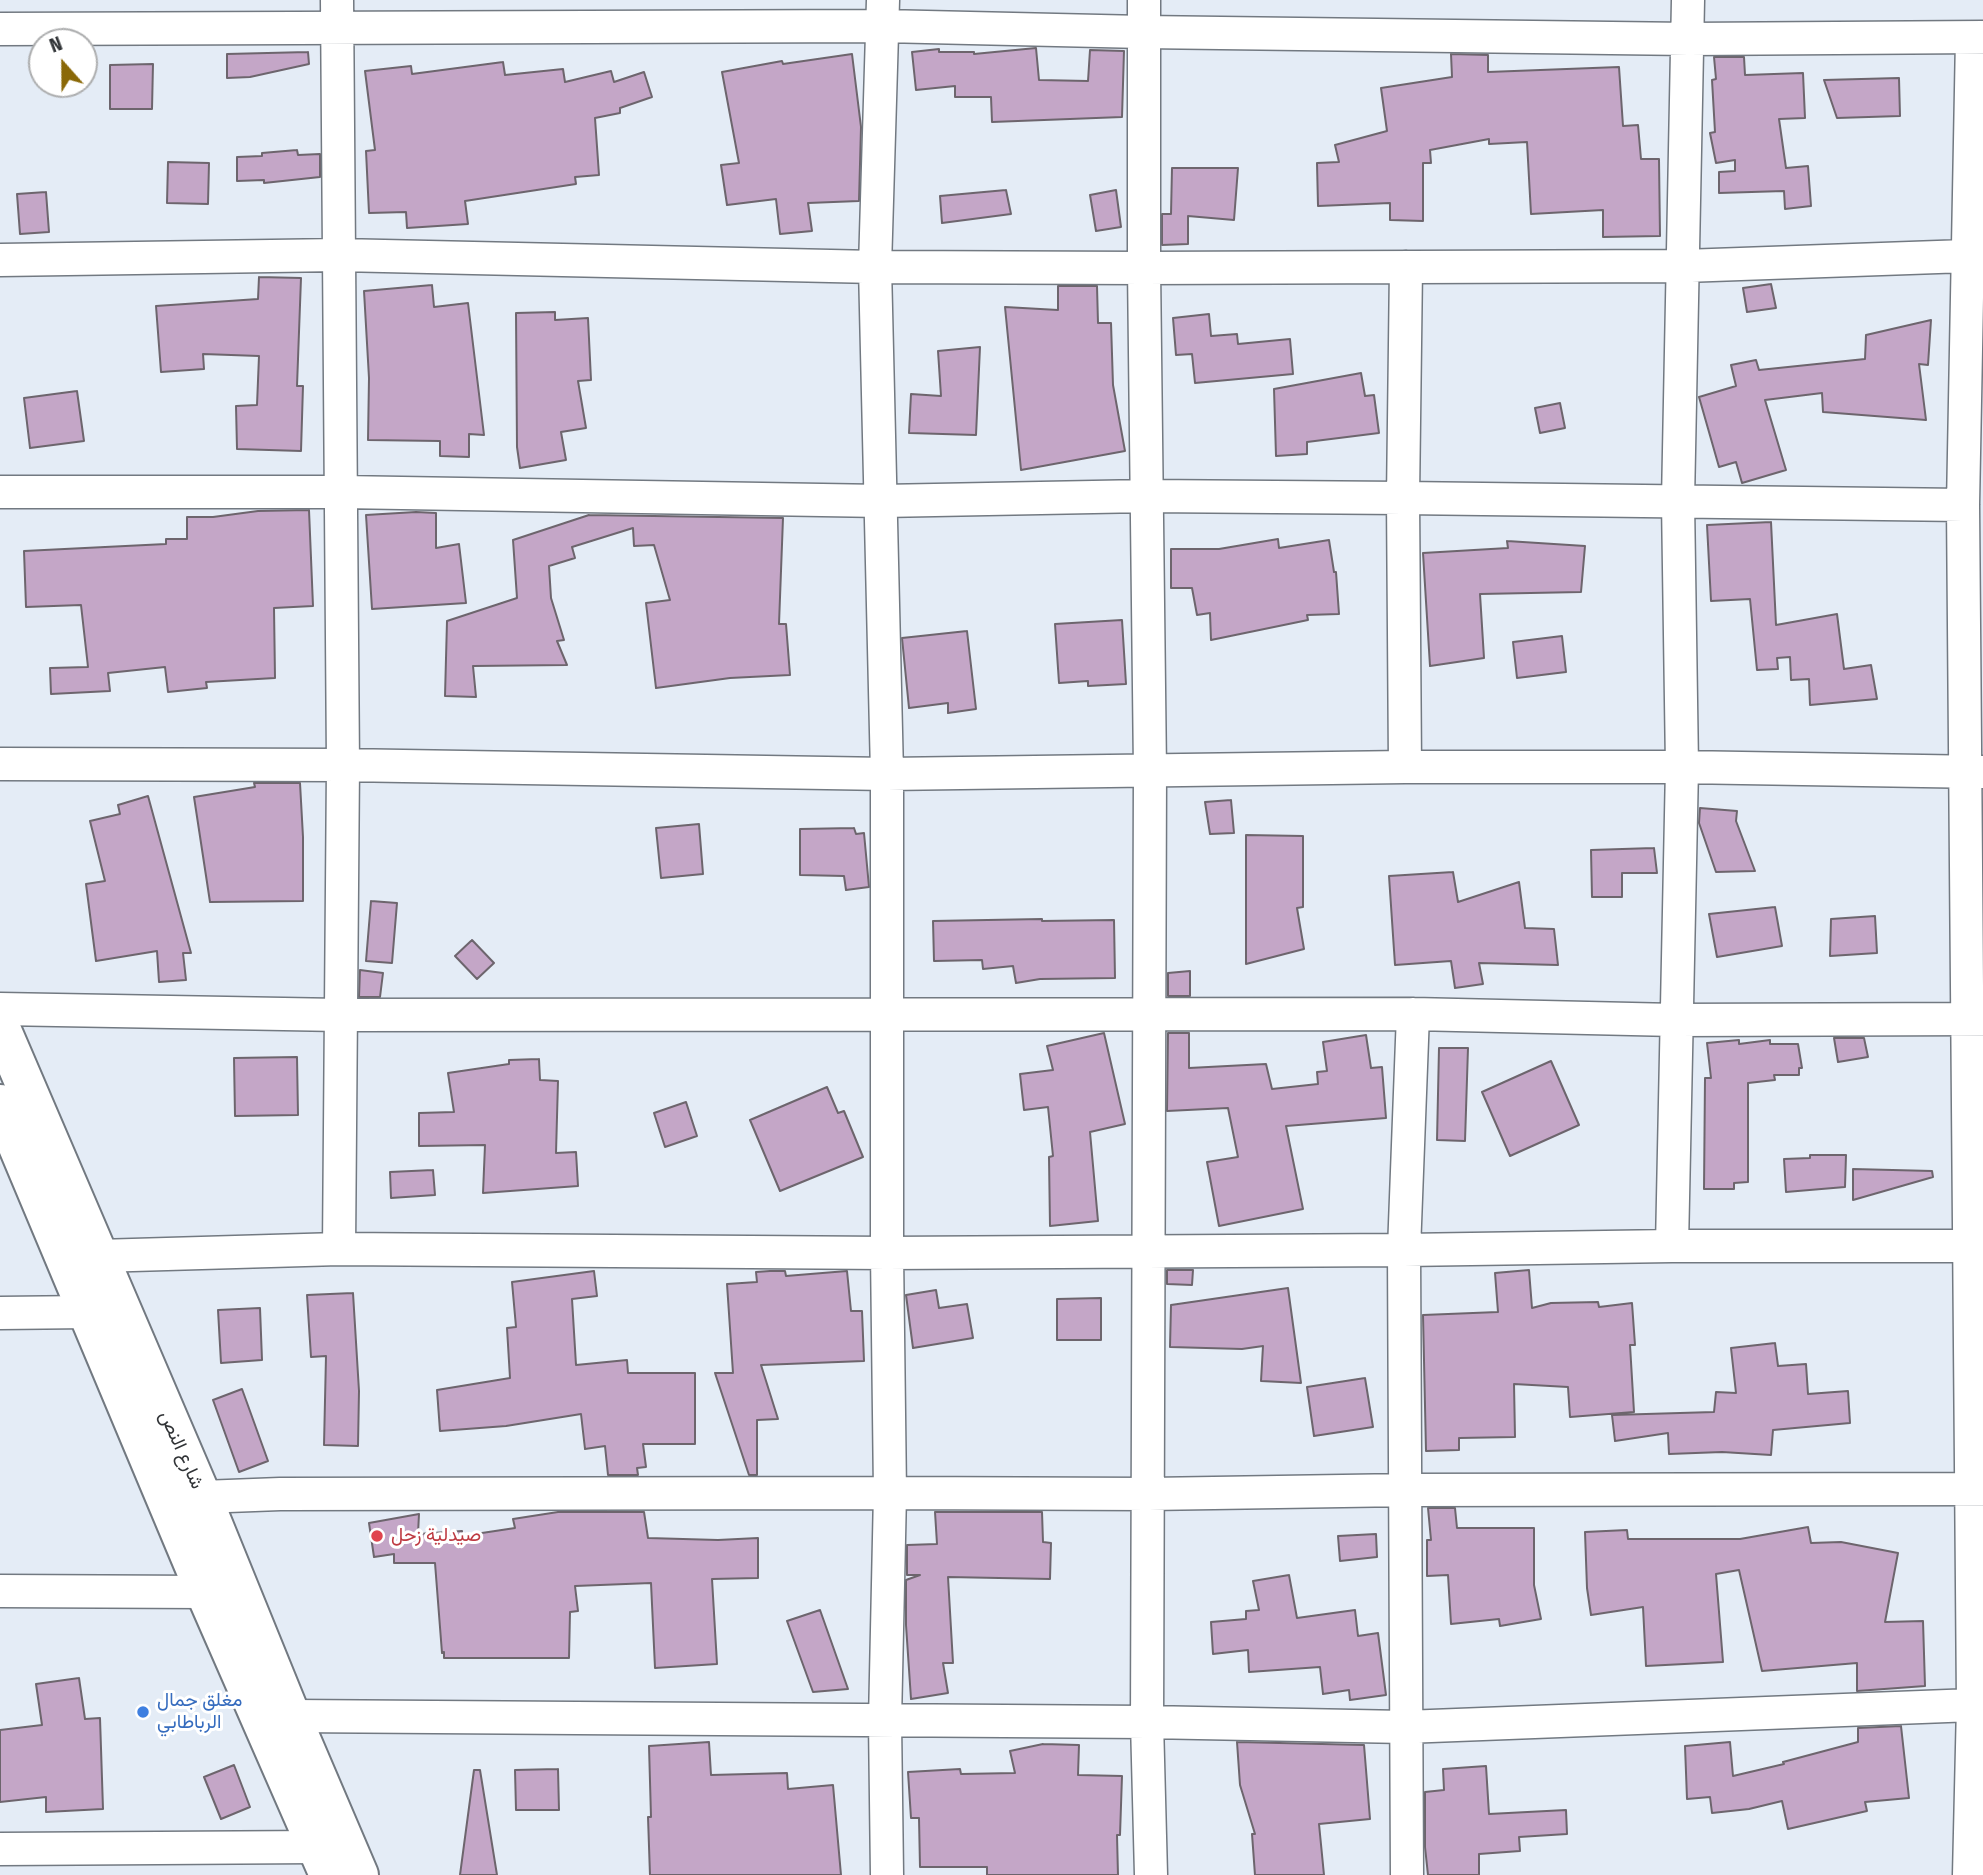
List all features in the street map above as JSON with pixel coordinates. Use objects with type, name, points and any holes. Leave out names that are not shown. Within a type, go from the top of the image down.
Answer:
[{"type":"main road","name":"شارع النص","points":[[0,1026],[202,1497],[359,1875]]},
{"type":"main road","name":"شارع النص","points":[[0,1104],[205,1592],[323,1861]]},
{"type":"street","points":[[1144,0],[1151,1016],[1147,1722],[1151,1875]]},
{"type":"street","points":[[1671,1246],[1682,767],[1678,501],[1688,0]]},
{"type":"street","points":[[883,13],[875,267],[882,501],[889,1014],[887,1254],[890,1493],[885,1721],[887,1875]]},
{"type":"street","points":[[0,29],[337,14],[883,13],[1143,32],[1689,39],[1977,38],[1966,256],[1963,505],[1974,772],[1977,1489],[1969,1875]]},
{"type":"street","points":[[337,14],[343,765],[340,1249]]},
{"type":"street","points":[[0,260],[339,255],[875,267],[1144,268],[1684,266],[1966,256]]},
{"type":"street","points":[[1405,767],[1403,498],[1406,267]]},
{"type":"street","points":[[0,492],[342,492],[882,501],[1146,496],[1963,505]]},
{"type":"street","points":[[0,764],[343,765],[887,774],[1405,767],[1682,767],[1974,772]]},
{"type":"street","points":[[0,1009],[340,1015],[1413,1014],[1675,1020],[1975,1020]]},
{"type":"street","points":[[1407,1875],[1404,1250],[1413,1014]]},
{"type":"street","points":[[97,1256],[340,1249],[887,1254],[1671,1246],[1976,1246]]},
{"type":"street","points":[[0,1313],[89,1312]]},
{"type":"street","points":[[202,1497],[280,1494],[1149,1494],[1407,1490],[1977,1489]]},
{"type":"street","points":[[0,1591],[205,1592]]},
{"type":"street","points":[[291,1716],[1147,1722],[1405,1727],[1973,1705]]},
{"type":"street","points":[[0,1849],[323,1861]]},
{"type":"building","points":[[1036,48],[1039,80],[1088,81],[1090,50],[1124,51],[1122,117],[992,122],[991,97],[955,97],[955,86],[916,90],[912,52],[939,49],[939,52],[974,54]]},
{"type":"building","points":[[308,52],[309,64],[250,77],[227,78],[227,54]]},
{"type":"building","points":[[852,54],[861,127],[859,201],[808,203],[812,231],[780,234],[776,199],[727,205],[721,165],[739,163],[722,72],[782,61],[783,64]]},
{"type":"building","points":[[1451,54],[1488,55],[1488,72],[1619,67],[1623,126],[1638,125],[1641,159],[1659,159],[1660,236],[1603,237],[1603,210],[1531,214],[1527,142],[1489,144],[1489,139],[1430,150],[1431,163],[1423,163],[1423,221],[1390,220],[1390,203],[1318,206],[1317,163],[1339,162],[1335,145],[1387,131],[1381,88],[1452,77]]},
{"type":"building","points":[[1714,57],[1744,57],[1745,75],[1803,73],[1805,118],[1779,119],[1786,168],[1808,166],[1811,206],[1785,209],[1784,191],[1719,193],[1719,172],[1735,171],[1735,160],[1716,163],[1710,133],[1715,132],[1712,80],[1716,79]]},
{"type":"building","points":[[503,62],[505,75],[563,69],[565,82],[611,71],[614,82],[644,72],[652,97],[620,108],[620,113],[595,118],[599,175],[575,177],[576,184],[465,201],[468,224],[407,228],[406,212],[369,213],[366,151],[375,150],[365,71],[411,66],[412,74]]},
{"type":"building","points":[[153,64],[152,109],[110,109],[110,65]]},
{"type":"building","points":[[1899,78],[1900,116],[1837,118],[1824,80]]},
{"type":"building","points":[[297,150],[298,155],[320,154],[320,177],[264,183],[264,180],[237,181],[237,157]]},
{"type":"building","points":[[168,162],[209,163],[208,204],[167,203]]},
{"type":"building","points":[[1172,168],[1238,168],[1234,220],[1188,216],[1188,244],[1162,245],[1162,214],[1171,214]]},
{"type":"building","points":[[1006,190],[1011,214],[942,223],[940,196]]},
{"type":"building","points":[[1116,190],[1121,227],[1096,231],[1090,195]]},
{"type":"building","points":[[46,192],[49,232],[20,234],[17,194]]},
{"type":"building","points":[[259,277],[301,278],[297,386],[303,386],[301,451],[237,449],[236,406],[257,405],[259,356],[203,354],[204,369],[161,372],[156,306],[258,299]]},
{"type":"building","points":[[1771,284],[1776,308],[1747,312],[1743,288]]},
{"type":"building","points":[[432,285],[434,307],[468,303],[484,435],[469,434],[469,457],[440,456],[440,441],[368,440],[369,378],[364,291]]},
{"type":"building","points":[[1058,286],[1097,286],[1098,323],[1111,323],[1113,385],[1125,451],[1021,470],[1005,307],[1058,310]]},
{"type":"building","points":[[555,312],[555,320],[588,318],[591,380],[578,381],[586,428],[561,432],[566,460],[520,468],[517,447],[516,313]]},
{"type":"building","points":[[1209,314],[1211,336],[1237,334],[1238,344],[1290,339],[1293,374],[1195,383],[1192,354],[1176,355],[1173,318]]},
{"type":"building","points":[[1931,320],[1928,365],[1919,364],[1926,420],[1823,412],[1822,393],[1765,400],[1786,470],[1742,483],[1736,462],[1719,467],[1699,397],[1736,386],[1731,365],[1756,360],[1759,370],[1865,359],[1866,335]]},
{"type":"building","points":[[980,347],[976,435],[909,433],[911,394],[941,396],[938,351]]},
{"type":"building","points":[[1361,373],[1365,396],[1374,395],[1379,433],[1307,442],[1307,454],[1276,456],[1274,389]]},
{"type":"building","points":[[77,391],[84,441],[30,448],[24,398]]},
{"type":"building","points":[[1560,403],[1565,428],[1540,433],[1535,408]]},
{"type":"building","points":[[309,510],[313,606],[274,608],[275,678],[206,682],[207,688],[168,692],[165,667],[108,673],[110,691],[51,694],[50,668],[88,667],[81,605],[26,607],[24,551],[166,544],[166,539],[187,539],[187,517]]},
{"type":"building","points":[[436,513],[436,548],[459,544],[466,603],[372,609],[366,515]]},
{"type":"building","points":[[589,515],[783,518],[779,624],[786,624],[790,675],[730,678],[656,688],[646,603],[670,600],[654,545],[634,546],[633,528],[572,547],[575,558],[549,566],[551,598],[564,640],[557,641],[567,665],[473,666],[476,697],[445,696],[447,621],[517,598],[513,540]]},
{"type":"building","points":[[1771,522],[1776,625],[1837,614],[1844,669],[1871,665],[1877,699],[1810,705],[1809,679],[1791,680],[1790,657],[1777,658],[1778,669],[1757,670],[1750,599],[1711,601],[1707,525]]},
{"type":"building","points":[[1278,539],[1279,548],[1329,540],[1336,572],[1339,614],[1307,615],[1308,620],[1211,640],[1210,613],[1197,615],[1192,588],[1171,588],[1171,549],[1219,549]]},
{"type":"building","points":[[1507,541],[1585,546],[1581,592],[1480,594],[1484,658],[1430,666],[1423,553],[1508,548]]},
{"type":"building","points":[[1122,620],[1126,684],[1088,686],[1088,681],[1059,683],[1055,624]]},
{"type":"building","points":[[967,631],[976,709],[948,713],[948,703],[909,708],[902,638]]},
{"type":"building","points":[[1562,636],[1566,672],[1517,678],[1513,642]]},
{"type":"building","points":[[254,783],[300,783],[303,901],[210,902],[194,797],[255,787]]},
{"type":"building","points":[[148,796],[191,953],[183,953],[186,980],[159,982],[157,951],[96,961],[86,884],[105,881],[90,821],[120,814],[118,805]]},
{"type":"building","points":[[1231,800],[1234,833],[1210,834],[1205,802]]},
{"type":"building","points":[[1700,808],[1737,811],[1736,821],[1755,871],[1716,872],[1699,823]]},
{"type":"building","points":[[699,824],[703,874],[661,878],[656,828]]},
{"type":"building","points":[[854,828],[856,834],[864,833],[869,887],[846,890],[844,876],[800,875],[800,829]]},
{"type":"building","points":[[1246,835],[1303,836],[1303,907],[1297,908],[1304,949],[1246,964]]},
{"type":"building","points":[[1654,848],[1657,873],[1622,873],[1622,897],[1592,897],[1591,850]]},
{"type":"building","points":[[1453,872],[1458,902],[1519,882],[1525,928],[1554,929],[1558,965],[1479,963],[1483,984],[1455,988],[1451,961],[1395,965],[1389,876]]},
{"type":"building","points":[[371,901],[397,903],[392,963],[366,961]]},
{"type":"building","points":[[1775,907],[1782,946],[1717,957],[1709,914]]},
{"type":"building","points":[[1875,916],[1877,953],[1830,956],[1831,919]]},
{"type":"building","points":[[1114,920],[1115,978],[1040,979],[1016,983],[1013,966],[983,969],[982,960],[934,961],[933,921]]},
{"type":"building","points":[[472,940],[494,963],[477,979],[455,956]]},
{"type":"building","points":[[360,970],[383,973],[380,997],[359,997]]},
{"type":"building","points":[[1190,971],[1190,996],[1168,996],[1168,973]]},
{"type":"building","points":[[1104,1033],[1125,1124],[1090,1132],[1098,1221],[1050,1226],[1049,1157],[1053,1156],[1048,1107],[1024,1110],[1020,1074],[1053,1070],[1047,1046]]},
{"type":"building","points":[[1168,1033],[1189,1033],[1189,1068],[1266,1064],[1272,1089],[1318,1084],[1317,1072],[1327,1071],[1323,1042],[1366,1035],[1371,1068],[1382,1067],[1386,1118],[1286,1126],[1303,1209],[1219,1226],[1207,1162],[1238,1157],[1228,1108],[1167,1111]]},
{"type":"building","points":[[1834,1038],[1864,1038],[1868,1057],[1838,1062]]},
{"type":"building","points":[[1739,1040],[1739,1044],[1770,1040],[1770,1044],[1798,1044],[1802,1068],[1799,1068],[1799,1075],[1774,1075],[1775,1080],[1748,1083],[1748,1182],[1734,1183],[1734,1189],[1704,1189],[1705,1078],[1711,1078],[1707,1043]]},
{"type":"building","points":[[1439,1048],[1468,1048],[1465,1141],[1437,1140]]},
{"type":"building","points":[[297,1057],[298,1115],[235,1116],[234,1058]]},
{"type":"building","points":[[539,1059],[540,1080],[558,1081],[556,1153],[576,1152],[578,1186],[483,1193],[485,1145],[419,1146],[419,1113],[454,1112],[448,1073],[509,1064],[509,1060]]},
{"type":"building","points":[[1551,1061],[1579,1125],[1510,1156],[1482,1092]]},
{"type":"building","points":[[827,1087],[838,1113],[844,1111],[863,1157],[780,1191],[750,1120]]},
{"type":"building","points":[[686,1102],[697,1136],[665,1147],[654,1113]]},
{"type":"building","points":[[1810,1155],[1846,1155],[1845,1187],[1786,1192],[1784,1159],[1810,1158]]},
{"type":"building","points":[[1853,1169],[1932,1171],[1933,1177],[1853,1200]]},
{"type":"building","points":[[433,1170],[435,1195],[391,1198],[390,1172]]},
{"type":"building","points":[[1167,1270],[1193,1270],[1192,1285],[1167,1284]]},
{"type":"building","points":[[1529,1270],[1532,1308],[1551,1303],[1598,1302],[1599,1307],[1632,1303],[1635,1345],[1630,1345],[1634,1412],[1570,1417],[1568,1387],[1514,1384],[1515,1437],[1459,1438],[1459,1450],[1426,1451],[1423,1315],[1498,1312],[1495,1273]]},
{"type":"building","points":[[594,1271],[597,1296],[572,1299],[576,1365],[627,1360],[628,1373],[695,1373],[695,1444],[643,1444],[646,1467],[637,1468],[638,1475],[608,1475],[605,1446],[585,1449],[581,1414],[506,1426],[440,1431],[437,1390],[510,1378],[507,1328],[516,1327],[512,1282]]},
{"type":"building","points":[[785,1271],[786,1276],[847,1271],[851,1311],[862,1311],[864,1361],[761,1365],[778,1419],[757,1420],[757,1475],[749,1475],[715,1373],[733,1373],[727,1284],[757,1282],[756,1272]]},
{"type":"building","points":[[1288,1288],[1301,1383],[1261,1381],[1263,1346],[1242,1349],[1170,1347],[1171,1305]]},
{"type":"building","points":[[936,1290],[939,1308],[967,1304],[973,1338],[913,1348],[906,1295]]},
{"type":"building","points":[[353,1293],[359,1391],[358,1446],[324,1445],[326,1356],[311,1357],[307,1295]]},
{"type":"building","points":[[1101,1298],[1101,1340],[1057,1340],[1057,1299]]},
{"type":"building","points":[[260,1308],[262,1360],[221,1363],[218,1310]]},
{"type":"building","points":[[1775,1343],[1778,1366],[1806,1364],[1808,1394],[1848,1391],[1850,1423],[1773,1430],[1771,1455],[1722,1452],[1669,1454],[1668,1433],[1615,1441],[1612,1415],[1714,1412],[1716,1392],[1736,1393],[1731,1348]]},
{"type":"building","points":[[1365,1378],[1373,1427],[1314,1436],[1307,1387]]},
{"type":"building","points":[[242,1389],[268,1461],[239,1472],[213,1400]]},
{"type":"building","points":[[1428,1508],[1455,1508],[1457,1528],[1534,1528],[1534,1585],[1541,1619],[1500,1626],[1499,1619],[1451,1624],[1448,1575],[1427,1576],[1427,1540],[1431,1540]]},
{"type":"building","points":[[558,1512],[644,1512],[648,1538],[758,1538],[758,1578],[712,1579],[717,1664],[655,1668],[651,1583],[575,1586],[578,1611],[570,1612],[569,1658],[444,1658],[435,1563],[394,1563],[394,1554],[374,1557],[369,1523],[419,1514],[418,1534],[462,1531],[462,1536],[515,1528],[513,1519]]},
{"type":"building","points":[[935,1512],[1042,1512],[1043,1542],[1051,1543],[1050,1579],[948,1577],[953,1663],[943,1663],[948,1693],[911,1699],[906,1580],[920,1575],[907,1575],[907,1545],[937,1544]]},
{"type":"building","points":[[1808,1527],[1811,1543],[1841,1542],[1898,1553],[1885,1622],[1923,1621],[1925,1686],[1857,1691],[1857,1663],[1762,1671],[1739,1570],[1716,1574],[1723,1662],[1646,1666],[1643,1607],[1591,1615],[1585,1532],[1627,1530],[1628,1539],[1740,1539]]},
{"type":"building","points":[[1376,1534],[1377,1557],[1340,1561],[1338,1536]]},
{"type":"building","points":[[1289,1575],[1297,1618],[1355,1610],[1358,1636],[1378,1633],[1386,1695],[1350,1700],[1349,1690],[1323,1694],[1320,1667],[1249,1672],[1248,1650],[1213,1654],[1211,1622],[1246,1619],[1246,1611],[1259,1610],[1253,1581]]},
{"type":"building","points":[[820,1610],[848,1689],[813,1692],[787,1621]]},
{"type":"building","points":[[79,1678],[85,1719],[100,1718],[103,1809],[46,1812],[46,1797],[0,1802],[0,1730],[42,1725],[36,1684]]},
{"type":"building","points":[[1901,1726],[1909,1798],[1865,1802],[1867,1811],[1788,1829],[1782,1801],[1749,1809],[1712,1813],[1710,1797],[1687,1799],[1685,1746],[1730,1742],[1733,1776],[1858,1742],[1858,1728]]},
{"type":"building","points":[[709,1742],[711,1775],[787,1773],[788,1789],[833,1785],[841,1875],[650,1875],[649,1746]]},
{"type":"building","points":[[1237,1742],[1364,1745],[1370,1819],[1319,1824],[1324,1875],[1255,1875],[1252,1834],[1255,1834],[1240,1785]]},
{"type":"building","points":[[1043,1744],[1079,1745],[1078,1775],[1122,1776],[1120,1835],[1117,1835],[1118,1875],[987,1875],[987,1867],[920,1867],[919,1818],[911,1818],[908,1772],[960,1769],[961,1774],[1015,1773],[1010,1751]]},
{"type":"building","points":[[234,1765],[250,1807],[221,1819],[204,1777]]},
{"type":"building","points":[[1486,1766],[1489,1814],[1566,1810],[1567,1834],[1519,1837],[1520,1851],[1479,1854],[1479,1875],[1428,1875],[1425,1792],[1444,1790],[1443,1769]]},
{"type":"building","points":[[558,1769],[559,1810],[516,1810],[515,1770]]},
{"type":"building","points":[[474,1770],[480,1770],[497,1875],[460,1875]]},
{"type":"place","name":"صيدلية زحل","points":[[377,1536]]},
{"type":"place","name":"مغلق جمال الرباطابي","points":[[143,1712]]}]
